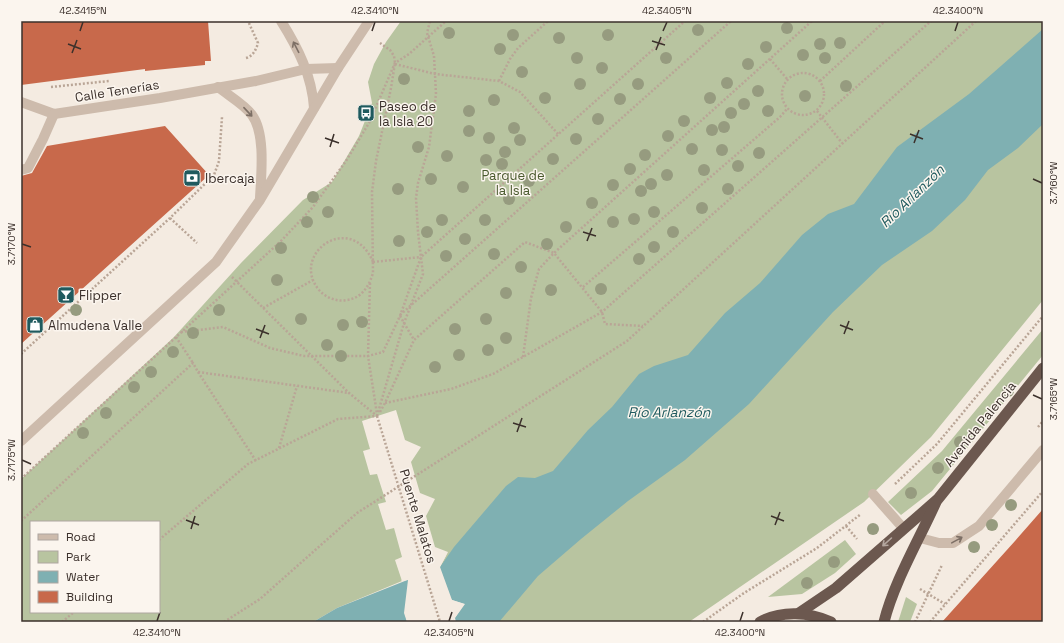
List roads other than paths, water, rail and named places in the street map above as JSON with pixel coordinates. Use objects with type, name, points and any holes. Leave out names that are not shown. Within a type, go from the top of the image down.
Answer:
[{"type":"highway","name":"Avenida Palencia","points":[[938,498],[1043,368]]},
{"type":"highway","points":[[799,613],[836,588],[938,498]]},
{"type":"highway","points":[[884,622],[893,596],[938,498]]},
{"type":"highway","points":[[760,622],[780,615],[799,613],[819,617],[831,622]]},
{"type":"street","points":[[281,21],[297,48],[306,70],[313,92],[314,108]]},
{"type":"street","points":[[21,441],[216,262],[260,200],[338,68],[369,21]]},
{"type":"street","name":"Calle Tenerías","points":[[21,102],[54,114],[160,98],[276,77],[306,70],[338,68]]},
{"type":"street","points":[[218,87],[248,111],[255,121],[262,146],[260,200]]},
{"type":"street","points":[[21,170],[28,168],[54,114]]},
{"type":"street","points":[[920,538],[939,543],[953,543],[979,526],[1043,450]]},
{"type":"street","points":[[876,497],[903,528]]},
{"type":"water","name":"Río Arlanzón","points":[[1043,29],[1043,124],[1018,148],[988,170],[965,200],[932,231],[882,265],[833,312],[749,404],[685,460],[628,501],[538,576],[499,622],[452,622],[464,604],[450,598],[405,613],[407,622],[313,622],[337,608],[440,567],[454,547],[506,486],[518,477],[535,478],[553,471],[588,430],[612,407],[639,374],[654,366],[688,355],[725,313],[760,283],[802,235],[828,214],[854,204],[897,147],[969,94]]},
{"type":"place","name":"Paseo de la Isla 20","points":[[366,113]]},
{"type":"place","name":"Ibercaja","points":[[192,178]]},
{"type":"place","name":"Flipper","points":[[66,295]]},
{"type":"place","name":"Almudena Valle","points":[[35,325]]},
{"type":"park label","name":"Parque de la Isla","points":[[513,182]]}]
